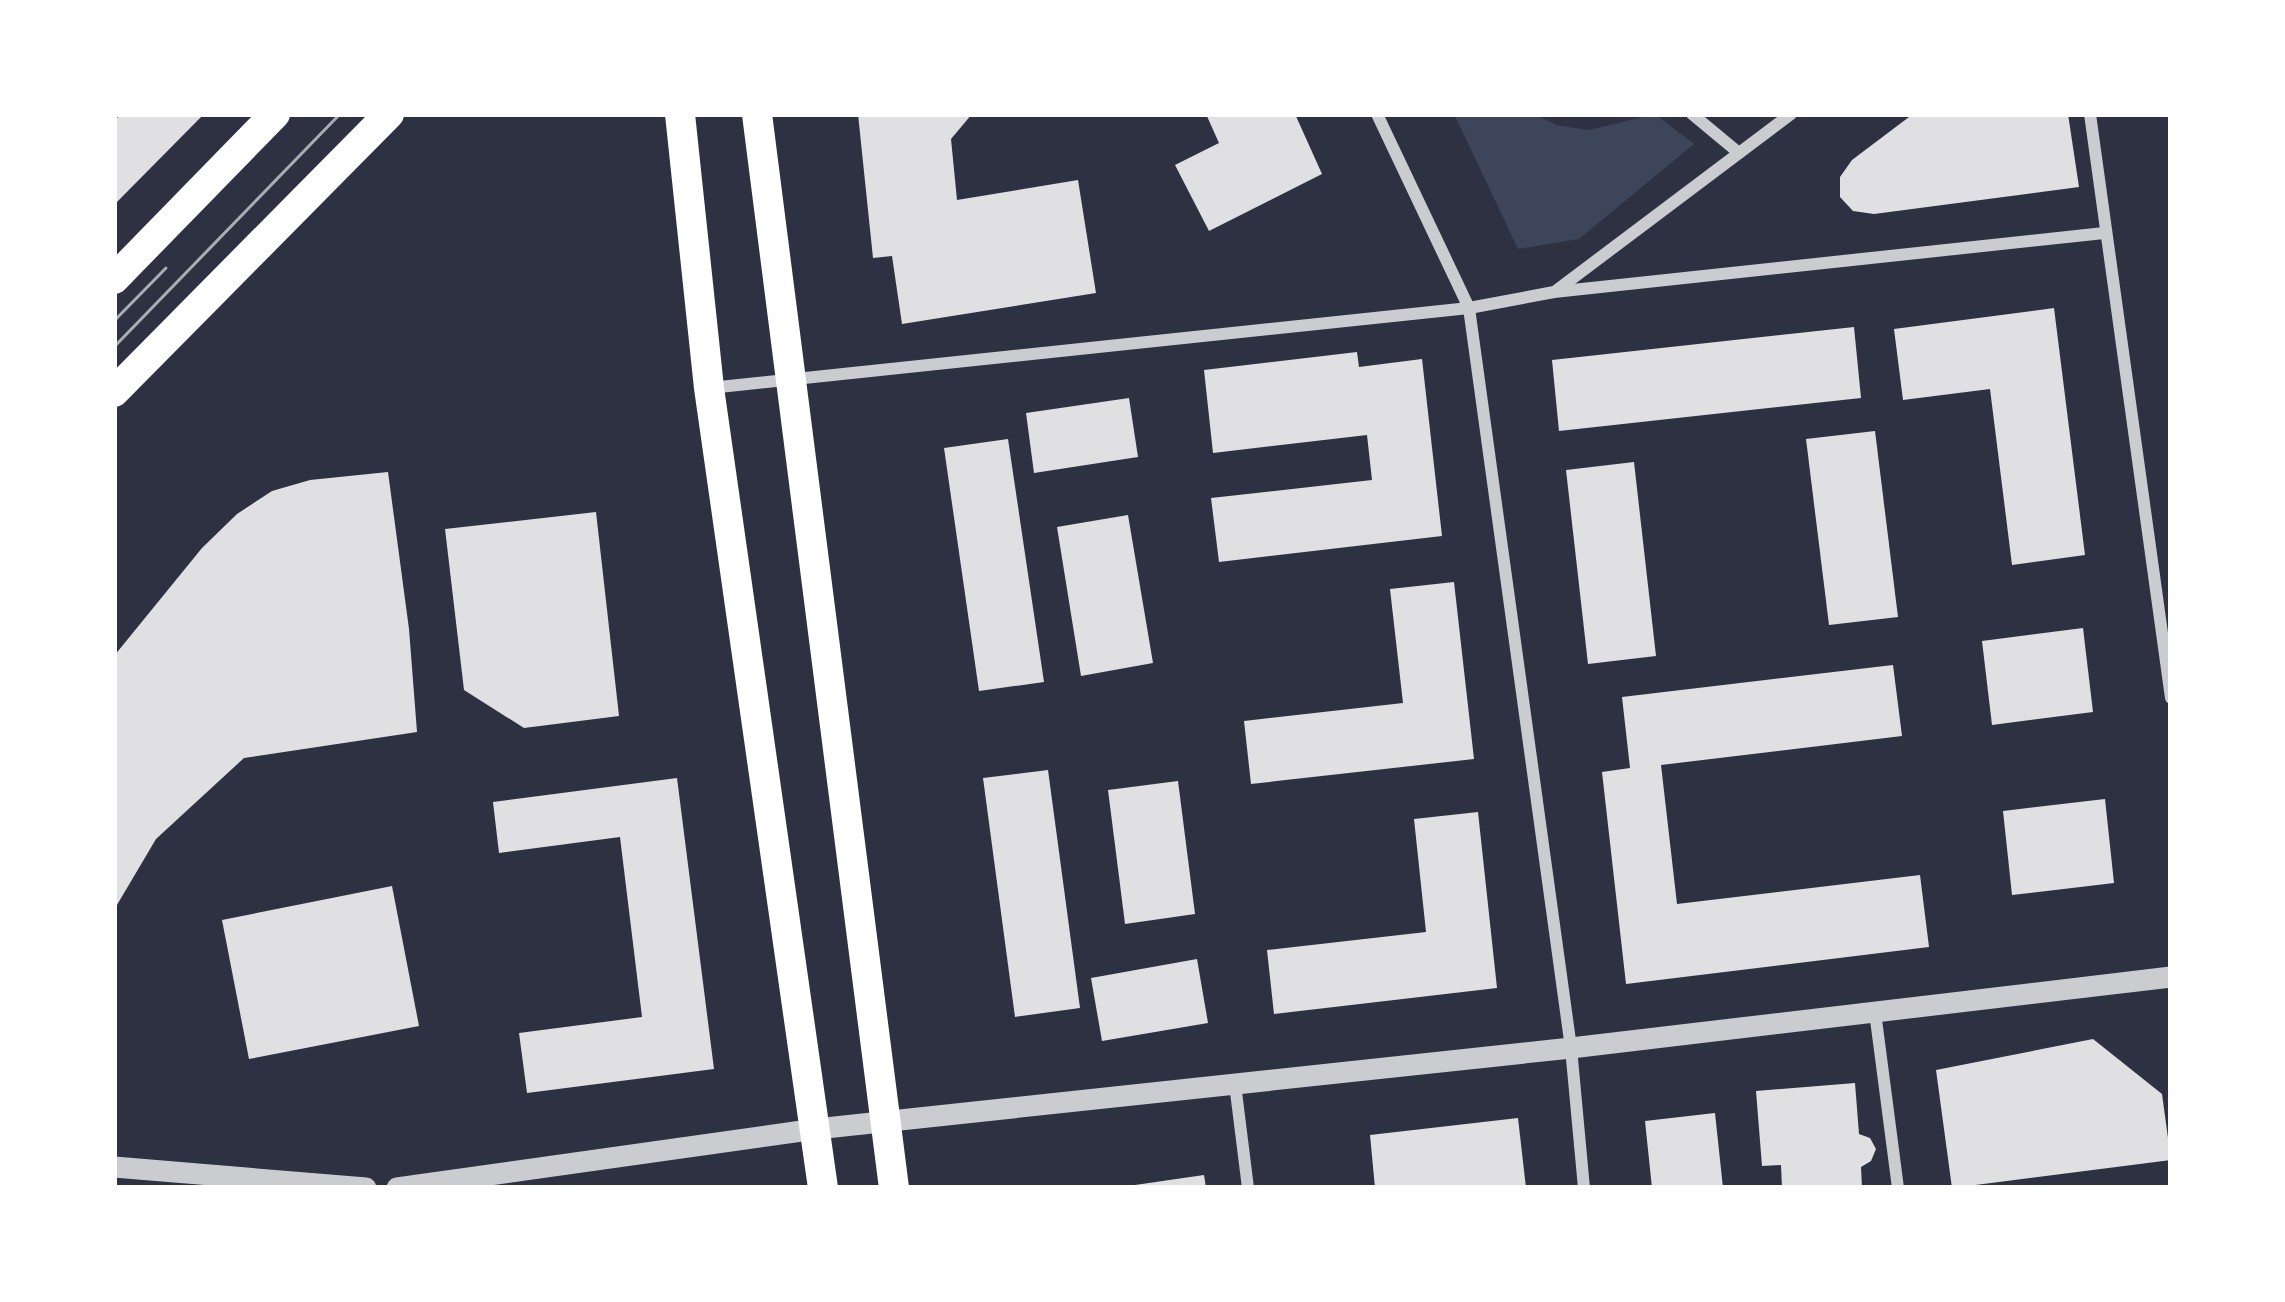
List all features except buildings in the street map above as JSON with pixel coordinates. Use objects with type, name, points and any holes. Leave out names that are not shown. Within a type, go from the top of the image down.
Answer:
[{"type":"main road","points":[[114,280],[275,114]]},
{"type":"main road","points":[[114,392],[389,114]]},
{"type":"main road","points":[[680,114],[710,388],[824,1188]]},
{"type":"main road","points":[[757,114],[894,1188]]},
{"type":"street","points":[[1377,114],[1469,308],[1570,1048],[1584,1188]]},
{"type":"street","points":[[1692,114],[1739,153]]},
{"type":"street","points":[[1554,292],[1791,114]]},
{"type":"street","points":[[2090,114],[2171,698]]},
{"type":"street","points":[[710,388],[1469,308],[1554,292],[2104,233]]},
{"type":"street","points":[[397,1188],[816,1129],[2171,977]]},
{"type":"street","points":[[1875,1012],[1898,1188]]},
{"type":"street","points":[[1234,1084],[1248,1188]]},
{"type":"street","points":[[114,1167],[366,1188]]},
{"type":"shaded area","points":[[1454,114],[1535,114],[1556,125],[1589,130],[1655,114],[1694,144],[1579,239],[1518,249]]},
{"type":"tram line","points":[[114,347],[340,114]]},
{"type":"tram line","points":[[114,321],[166,268]]}]
